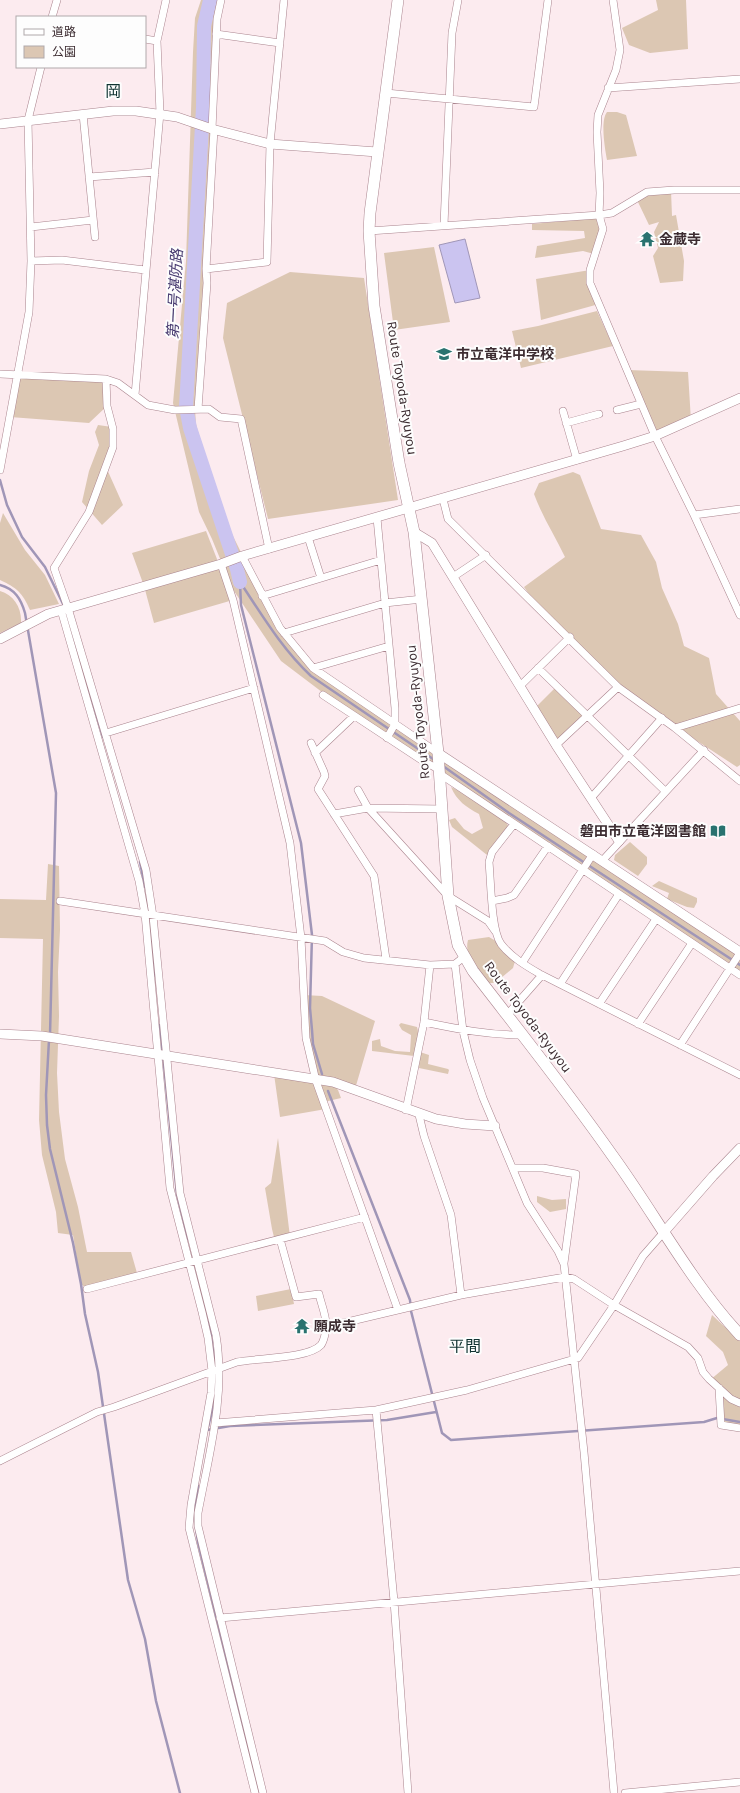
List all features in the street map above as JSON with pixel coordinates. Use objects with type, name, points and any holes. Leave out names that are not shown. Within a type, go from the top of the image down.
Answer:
[{"type":"main road","name":"Route Toyoda-Ryuyou","points":[[398,0],[377,152],[369,231],[374,306],[399,463],[414,532],[440,772],[448,896],[460,960],[507,1015],[612,1155],[723,1316],[740,1335]]},
{"type":"street","points":[[52,16],[56,0]]},
{"type":"street","points":[[135,395],[160,113],[157,42],[166,0]]},
{"type":"street","points":[[196,409],[207,283],[206,269],[216,34],[221,0]]},
{"type":"street","points":[[206,269],[267,262],[270,144],[284,0]]},
{"type":"street","points":[[444,224],[448,99],[452,33],[458,0]]},
{"type":"street","points":[[386,93],[534,107],[548,0]]},
{"type":"street","points":[[613,0],[620,50],[616,70],[598,115],[597,132],[600,193],[599,216],[603,229],[590,270],[590,283],[655,436],[694,515],[740,615]]},
{"type":"street","points":[[216,34],[280,43]]},
{"type":"street","points":[[146,39],[157,42]]},
{"type":"street","points":[[0,470],[29,312],[31,227],[28,120],[41,68]]},
{"type":"street","points":[[608,88],[740,79]]},
{"type":"street","points":[[0,124],[83,114],[136,111],[160,113],[270,144],[377,152]]},
{"type":"street","points":[[83,114],[95,237]]},
{"type":"street","points":[[89,177],[155,172]]},
{"type":"street","points":[[369,231],[444,224],[599,216],[612,213],[647,192],[674,190],[740,190]]},
{"type":"street","points":[[31,227],[93,220]]},
{"type":"street","points":[[31,261],[62,260],[145,270]]},
{"type":"street","points":[[0,374],[106,379],[118,383],[148,405],[175,410],[209,409],[220,417],[241,419],[269,548]]},
{"type":"street","points":[[106,379],[107,406],[113,429],[112,447],[89,512],[54,568],[134,860],[145,914],[180,1193],[216,1335],[220,1368],[219,1398],[198,1513],[198,1526],[263,1793]]},
{"type":"street","points":[[0,639],[48,614],[64,609],[655,436],[740,398]]},
{"type":"street","points":[[617,410],[641,404]]},
{"type":"street","points":[[563,411],[577,460]]},
{"type":"street","points":[[566,423],[599,414]]},
{"type":"street","points":[[443,499],[448,519],[570,637],[618,687],[704,750],[740,781]]},
{"type":"street","points":[[694,515],[740,509]]},
{"type":"street","points":[[376,518],[395,708],[395,724],[387,738]]},
{"type":"street","points":[[414,532],[432,543],[556,745],[619,841]]},
{"type":"street","points":[[308,537],[321,578]]},
{"type":"street","points":[[453,577],[486,555]]},
{"type":"street","points":[[242,556],[262,596],[284,633],[313,668],[438,753],[603,860],[740,953],[680,1045]]},
{"type":"street","points":[[262,596],[381,560]]},
{"type":"street","points":[[221,564],[233,600],[290,843],[301,938],[306,1038],[316,1080],[398,1310]]},
{"type":"street","points":[[284,633],[385,604],[422,599]]},
{"type":"street","points":[[64,609],[106,733],[146,870],[153,916],[170,1188],[208,1338],[212,1371],[211,1393],[191,1505],[189,1528],[255,1793]]},
{"type":"street","points":[[520,686],[570,637]]},
{"type":"street","points":[[313,668],[389,646]]},
{"type":"street","points":[[538,668],[666,791]]},
{"type":"street","points":[[556,745],[618,687]]},
{"type":"street","points":[[106,733],[254,688]]},
{"type":"street","points":[[323,695],[440,772],[514,824],[740,975]]},
{"type":"street","points":[[675,728],[740,708]]},
{"type":"street","points":[[315,753],[354,716]]},
{"type":"street","points":[[591,798],[662,718]]},
{"type":"street","points":[[311,743],[325,776],[318,789],[374,876],[386,959]]},
{"type":"street","points":[[603,860],[704,750]]},
{"type":"street","points":[[358,790],[368,808],[448,896],[488,921],[501,944],[522,963],[542,975],[740,1076]]},
{"type":"street","points":[[334,814],[368,808],[442,809]]},
{"type":"street","points":[[495,931],[489,862],[492,852],[514,824]]},
{"type":"street","points":[[492,901],[514,895],[548,846]]},
{"type":"street","points":[[522,963],[593,854]]},
{"type":"street","points":[[560,984],[620,894]]},
{"type":"street","points":[[60,901],[325,941],[343,952],[364,958],[386,959],[430,965],[460,960],[463,1031],[470,1060],[495,1126],[527,1202],[558,1250],[564,1264]]},
{"type":"street","points":[[599,1004],[656,919]]},
{"type":"street","points":[[638,1024],[692,943]]},
{"type":"street","points":[[406,1110],[424,1022],[430,965]]},
{"type":"street","points":[[507,1015],[542,975]]},
{"type":"street","points":[[424,1022],[463,1031],[494,1035],[522,1035]]},
{"type":"street","points":[[0,1034],[42,1036],[333,1082],[436,1120],[495,1126]]},
{"type":"street","points":[[419,1115],[424,1136],[452,1215],[461,1295]]},
{"type":"street","points":[[215,1423],[376,1410],[467,1390],[578,1358],[614,1305],[643,1256],[713,1176],[740,1148]]},
{"type":"street","points":[[513,1168],[543,1168],[576,1174],[564,1264],[584,1452],[594,1583],[614,1793]]},
{"type":"street","points":[[87,1289],[365,1217]]},
{"type":"street","points":[[0,1461],[97,1412],[220,1368],[251,1359],[291,1356],[316,1349],[322,1344],[326,1327],[319,1294],[296,1297],[280,1239]]},
{"type":"street","points":[[326,1327],[461,1295],[565,1277],[574,1279],[614,1305],[688,1347],[698,1358],[703,1372],[731,1399],[740,1403]]},
{"type":"street","points":[[719,1388],[721,1424],[740,1428]]},
{"type":"street","points":[[376,1410],[394,1601],[408,1793]]},
{"type":"street","points":[[220,1618],[394,1601],[740,1571]]},
{"type":"street","points":[[625,1793],[740,1782]]},
{"type":"green space","points":[[201,0],[222,0],[219,11],[208,247],[195,409],[196,424],[215,494],[231,532],[270,611],[317,671],[740,952],[740,975],[504,818],[508,826],[487,855],[452,827],[449,820],[455,818],[464,829],[472,834],[483,828],[479,814],[462,803],[451,787],[472,797],[351,714],[281,661],[232,588],[199,512],[173,403],[186,261],[195,18]]},
{"type":"green space","points":[[656,0],[686,0],[688,49],[650,53],[629,45],[622,28],[658,10]]},
{"type":"green space","points":[[607,112],[617,112],[626,115],[637,156],[607,160],[603,128]]},
{"type":"green space","points":[[671,191],[672,216],[676,215],[684,261],[683,281],[660,283],[653,256],[658,248],[654,232],[659,222],[649,225],[637,200],[647,192]]},
{"type":"green space","points":[[597,218],[603,229],[594,254],[583,251],[535,258],[537,246],[585,238],[584,231],[532,230],[532,224]]},
{"type":"green space","points":[[434,247],[450,322],[394,330],[384,253]]},
{"type":"green space","points":[[590,270],[599,304],[541,320],[536,279]]},
{"type":"green space","points":[[290,272],[364,278],[398,500],[268,519],[223,338],[227,303]]},
{"type":"green space","points":[[597,311],[613,346],[521,368],[512,331]]},
{"type":"green space","points":[[627,370],[688,372],[691,421],[655,436]]},
{"type":"green space","points":[[17,377],[106,379],[107,406],[89,423],[10,417]]},
{"type":"green space","points":[[98,425],[112,427],[110,454],[106,467],[123,505],[102,525],[82,502],[89,471],[99,445],[95,432]]},
{"type":"green space","points":[[573,472],[580,475],[601,529],[641,535],[656,562],[662,588],[678,624],[684,646],[709,658],[716,694],[740,721],[740,765],[737,767],[618,687],[536,604],[524,587],[565,557],[534,494],[539,483]]},
{"type":"green space","points":[[3,513],[25,550],[45,575],[59,604],[30,610],[18,591],[0,580],[0,523]]},
{"type":"green space","points":[[206,531],[233,600],[154,623],[144,586],[132,553]]},
{"type":"green space","points":[[0,591],[13,599],[16,603],[20,612],[21,623],[0,633]]},
{"type":"green space","points":[[557,686],[585,718],[556,745],[534,709]]},
{"type":"green space","points":[[630,842],[647,857],[647,864],[638,876],[614,860],[615,855]]},
{"type":"green space","points":[[48,864],[59,866],[60,930],[57,1073],[59,1112],[65,1159],[78,1207],[87,1252],[131,1252],[137,1273],[87,1289],[81,1284],[73,1235],[58,1233],[56,1212],[42,1155],[39,1120],[43,939],[0,938],[0,899],[46,900]]},
{"type":"green space","points":[[659,881],[697,898],[694,908],[687,907],[667,899],[669,893],[652,886]]},
{"type":"green space","points":[[489,937],[501,944],[515,961],[513,968],[495,983],[483,983],[471,962],[467,946],[468,940]]},
{"type":"green space","points":[[304,995],[322,996],[375,1021],[355,1089],[332,1083],[338,1090],[341,1098],[324,1102],[326,1109],[280,1117],[274,1074],[316,1081],[306,1038]]},
{"type":"green space","points":[[401,1023],[417,1027],[419,1035],[414,1056],[372,1051],[372,1041],[380,1039],[381,1046],[395,1051],[410,1052],[411,1035],[402,1030],[399,1025]]},
{"type":"green space","points":[[420,1052],[429,1055],[428,1064],[448,1069],[448,1074],[419,1068]]},
{"type":"green space","points":[[278,1138],[290,1237],[275,1241],[265,1188],[271,1183]]},
{"type":"green space","points":[[537,1196],[552,1200],[566,1199],[566,1209],[550,1212],[537,1202]]},
{"type":"green space","points":[[291,1289],[294,1304],[258,1311],[256,1296]]},
{"type":"green space","points":[[712,1315],[740,1341],[740,1429],[724,1425],[719,1388],[710,1380],[728,1365],[723,1352],[706,1336]]},
{"type":"shaded area","points":[[465,239],[480,298],[455,303],[439,245]]},
{"type":"waterway","name":"第一号湛防路","points":[[210,0],[204,26],[203,108],[186,407],[190,428],[240,582]]},
{"type":"waterway","points":[[0,480],[7,505],[22,537],[45,567],[64,606]]},
{"type":"waterway","points":[[240,582],[264,619],[291,655],[311,676],[436,761]]},
{"type":"waterway","points":[[240,583],[241,605],[301,843],[312,935],[310,1008],[313,1044],[322,1074]]},
{"type":"waterway","points":[[0,585],[10,589],[17,595],[22,603],[25,613],[56,793],[50,1035]]},
{"type":"waterway","points":[[76,646],[103,737]]},
{"type":"waterway","points":[[443,766],[509,813],[740,965]]},
{"type":"waterway","points":[[140,862],[145,887]]},
{"type":"waterway","points":[[149,915],[155,976]]},
{"type":"waterway","points":[[160,1025],[177,1194],[188,1239]]},
{"type":"waterway","points":[[49,1040],[46,1095],[47,1125],[50,1149],[73,1243],[85,1314],[98,1372],[128,1580],[145,1639],[156,1701],[180,1793]]},
{"type":"waterway","points":[[328,1091],[410,1300],[411,1311],[442,1433],[451,1440],[704,1422],[717,1418],[740,1422]]},
{"type":"waterway","points":[[209,1322],[215,1366]]},
{"type":"waterway","points":[[208,1427],[215,1393]]},
{"type":"waterway","points":[[207,1430],[230,1426],[387,1420],[436,1412]]},
{"type":"waterway","points":[[198,1486],[194,1514],[198,1542],[259,1793]]},
{"type":"place","name":"金蔵寺","points":[[647,239]]},
{"type":"place","name":"市立竜洋中学校","points":[[444,354]]},
{"type":"place","name":"磐田市立竜洋図書館","points":[[718,831]]},
{"type":"place","name":"願成寺","points":[[302,1326]]},
{"type":"district","name":"岡","points":[[113,91]]},
{"type":"district","name":"平間","points":[[465,1346]]}]
